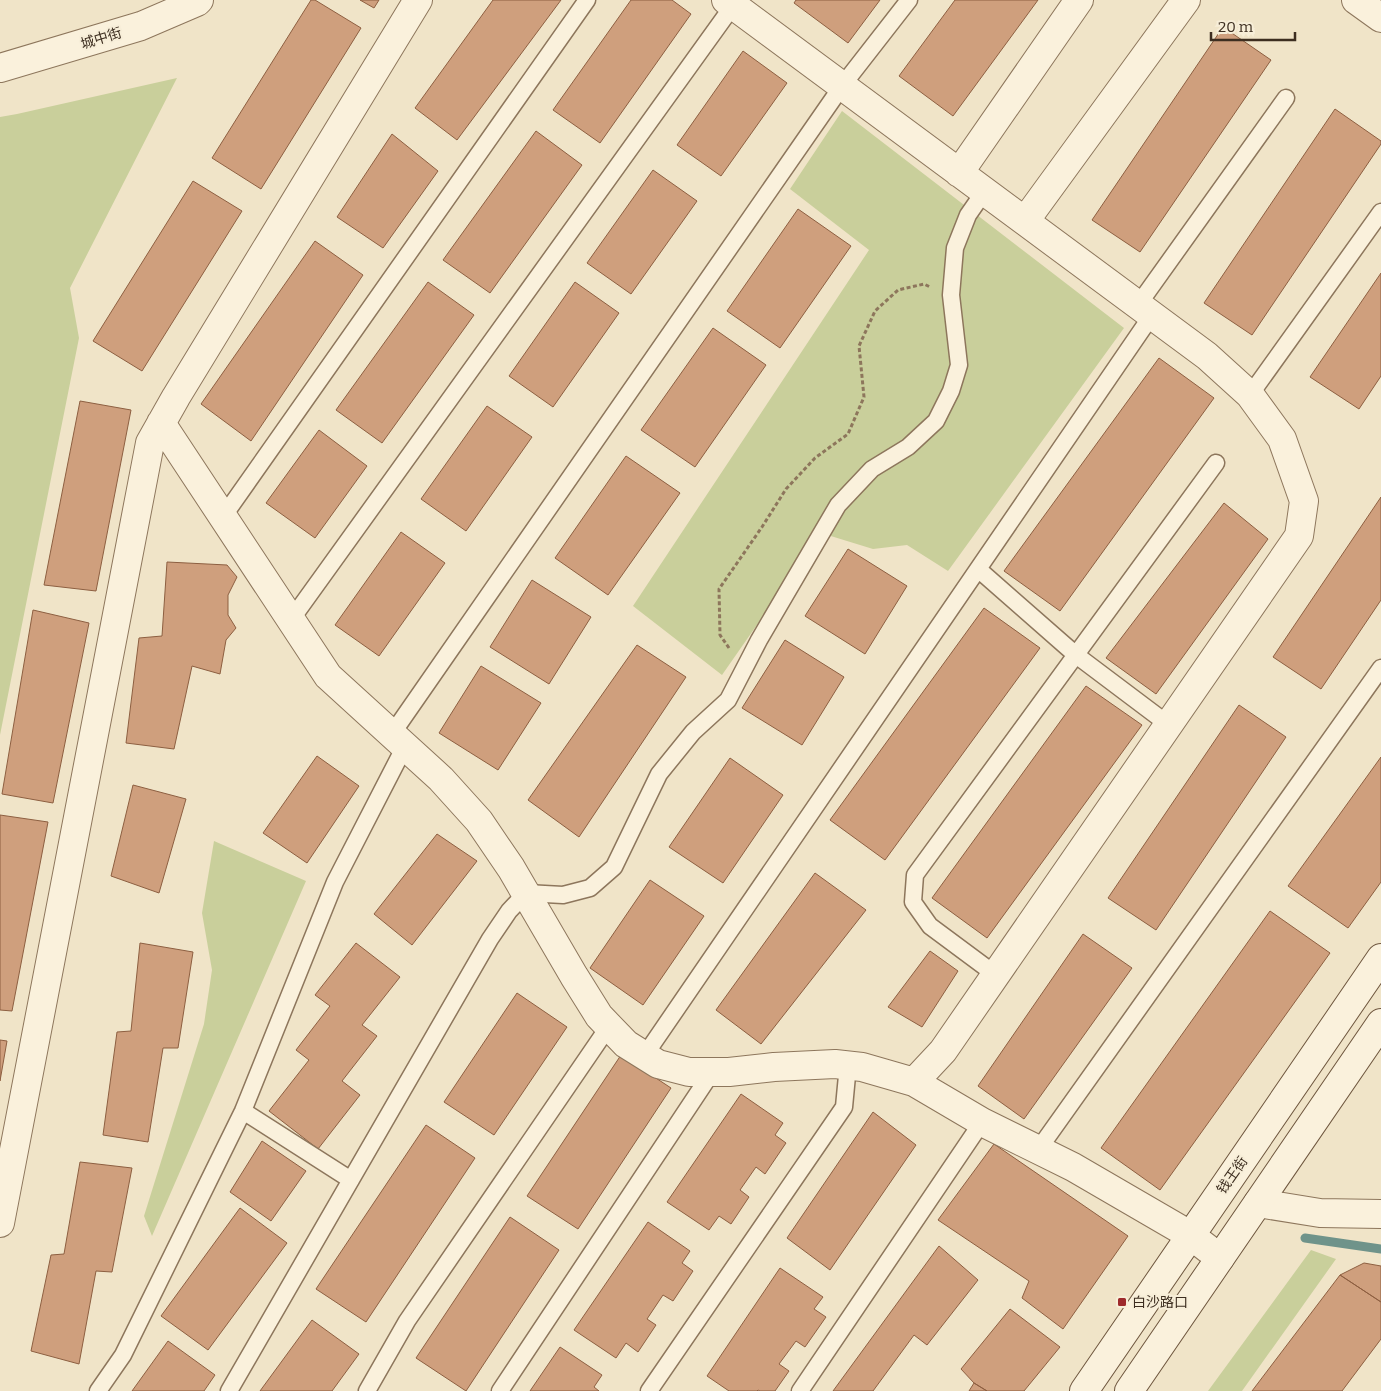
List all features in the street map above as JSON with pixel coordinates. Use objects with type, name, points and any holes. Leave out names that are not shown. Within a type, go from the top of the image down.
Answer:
[{"type":"street","name":"城中街","points":[[0,68],[141,26],[200,0]]},
{"type":"street","points":[[0,1224],[150,444],[418,0]]},
{"type":"street","points":[[959,173],[1079,0]]},
{"type":"street","points":[[1025,221],[1186,0]]},
{"type":"street","points":[[1356,0],[1381,18]]},
{"type":"street","points":[[732,2],[984,192],[1207,356],[1250,395],[1282,439],[1304,501],[1299,536],[943,1051],[914,1082]]},
{"type":"street","points":[[161,423],[328,676],[441,779],[479,820],[511,868],[599,1016],[626,1044],[658,1064],[689,1072],[729,1072],[774,1067],[835,1064],[862,1067],[914,1082],[982,1122],[1073,1167],[1190,1236],[1220,1258]]},
{"type":"street","name":"钱王街","points":[[1084,1391],[1381,958]]},
{"type":"street","points":[[1129,1391],[1381,1023]]},
{"type":"street","points":[[1258,1202],[1320,1213],[1381,1214]]},
{"type":"lane","points":[[224,517],[587,0]]},
{"type":"lane","points":[[98,1391],[123,1355],[243,1111],[335,882],[399,740],[842,86],[909,0]]},
{"type":"lane","points":[[291,620],[732,2]]},
{"type":"lane","points":[[645,1056],[978,569],[1145,310],[1286,98]]},
{"type":"lane","points":[[229,1391],[490,940],[509,911],[526,893],[563,895],[590,888],[614,867],[659,774],[693,732],[728,700],[759,640],[838,505],[872,469],[908,447],[936,421],[950,391],[959,364],[951,295],[955,248],[968,215],[984,192]]},
{"type":"lane","points":[[1250,395],[1381,212]]},
{"type":"lane","points":[[996,975],[930,926],[913,902],[915,875],[1216,463]]},
{"type":"lane","points":[[978,569],[1076,655],[1169,724]]},
{"type":"lane","points":[[1038,1150],[1381,668]]},
{"type":"lane","points":[[367,1391],[407,1321],[609,1026]]},
{"type":"lane","points":[[649,1391],[844,1107],[848,1065]]},
{"type":"lane","points":[[500,1391],[712,1072]]},
{"type":"lane","points":[[243,1111],[351,1180]]},
{"type":"lane","points":[[800,1391],[982,1122]]},
{"type":"path","points":[[744,669],[720,635],[719,589],[786,489],[815,458],[848,434],[864,397],[859,346],[875,311],[898,290],[924,284],[951,295]]},
{"type":"green space","points":[[177,78],[70,288],[79,338],[0,735],[0,117]]},
{"type":"green space","points":[[842,111],[1124,328],[948,571],[907,545],[873,549],[821,533],[722,675],[633,606],[869,250],[790,189]]},
{"type":"green space","points":[[214,841],[306,881],[152,1236],[144,1216],[204,1024],[212,970],[202,913]]},
{"type":"green space","points":[[1311,1250],[1336,1259],[1242,1391],[1208,1391]]},
{"type":"building","points":[[311,0],[315,0],[361,28],[261,189],[212,158]]},
{"type":"building","points":[[360,0],[379,0],[374,8]]},
{"type":"building","points":[[493,0],[561,0],[457,140],[415,108]]},
{"type":"building","points":[[631,0],[672,0],[691,14],[600,143],[553,110]]},
{"type":"building","points":[[796,0],[880,0],[848,43],[794,3]]},
{"type":"building","points":[[955,0],[1038,0],[953,116],[899,76]]},
{"type":"building","points":[[1223,27],[1271,60],[1140,252],[1092,220]]},
{"type":"building","points":[[743,51],[787,83],[721,176],[677,145]]},
{"type":"building","points":[[1335,109],[1381,141],[1381,144],[1252,335],[1204,303]]},
{"type":"building","points":[[536,131],[582,165],[490,293],[443,260]]},
{"type":"building","points":[[392,134],[438,171],[383,248],[337,217]]},
{"type":"building","points":[[653,170],[697,201],[631,294],[587,263]]},
{"type":"building","points":[[193,181],[242,211],[142,371],[93,341]]},
{"type":"building","points":[[798,209],[851,246],[780,348],[727,311]]},
{"type":"building","points":[[315,241],[363,275],[251,441],[201,404]]},
{"type":"building","points":[[1381,273],[1381,376],[1359,409],[1310,377]]},
{"type":"building","points":[[428,282],[474,315],[382,443],[336,410]]},
{"type":"building","points":[[575,282],[619,313],[553,407],[509,376]]},
{"type":"building","points":[[713,328],[766,365],[695,467],[641,430]]},
{"type":"building","points":[[1159,358],[1214,398],[1060,611],[1004,571]]},
{"type":"building","points":[[80,401],[131,410],[96,591],[44,585]]},
{"type":"building","points":[[487,406],[532,437],[466,531],[421,499]]},
{"type":"building","points":[[319,430],[367,466],[315,538],[266,503]]},
{"type":"building","points":[[626,456],[680,493],[608,595],[555,558]]},
{"type":"building","points":[[1381,497],[1381,600],[1321,689],[1273,657]]},
{"type":"building","points":[[1224,503],[1268,539],[1156,694],[1106,658]]},
{"type":"building","points":[[401,532],[445,563],[379,656],[335,625]]},
{"type":"building","points":[[848,549],[907,586],[865,654],[805,616]]},
{"type":"building","points":[[167,562],[227,565],[237,577],[228,595],[228,615],[236,628],[226,640],[220,674],[192,666],[174,749],[126,743],[139,638],[162,636]]},
{"type":"building","points":[[532,580],[591,617],[549,684],[490,647]]},
{"type":"building","points":[[984,608],[1040,648],[885,860],[830,820]]},
{"type":"building","points":[[33,610],[89,623],[53,803],[2,794]]},
{"type":"building","points":[[785,640],[844,677],[802,745],[742,708]]},
{"type":"building","points":[[637,645],[686,677],[579,837],[528,800]]},
{"type":"building","points":[[481,666],[541,703],[498,770],[439,733]]},
{"type":"building","points":[[1086,686],[1142,725],[987,938],[932,898]]},
{"type":"building","points":[[1239,705],[1286,737],[1156,930],[1108,898]]},
{"type":"building","points":[[317,756],[359,786],[307,863],[263,833]]},
{"type":"building","points":[[1381,757],[1381,882],[1348,928],[1288,886]]},
{"type":"building","points":[[730,758],[783,795],[723,883],[669,847]]},
{"type":"building","points":[[133,785],[186,799],[159,893],[111,876]]},
{"type":"building","points":[[0,815],[48,822],[12,1011],[0,1010]]},
{"type":"building","points":[[437,834],[477,861],[412,945],[374,914]]},
{"type":"building","points":[[815,873],[866,910],[761,1044],[716,1010]]},
{"type":"building","points":[[650,880],[704,916],[643,1005],[590,968]]},
{"type":"building","points":[[1270,911],[1330,953],[1160,1190],[1101,1148]]},
{"type":"building","points":[[1083,934],[1132,968],[1024,1119],[978,1086]]},
{"type":"building","points":[[140,943],[193,952],[178,1048],[163,1048],[148,1142],[103,1135],[117,1032],[131,1031]]},
{"type":"building","points":[[356,943],[400,977],[362,1025],[377,1036],[342,1081],[360,1095],[318,1149],[269,1111],[309,1060],[296,1050],[330,1006],[315,995]]},
{"type":"building","points":[[930,951],[958,971],[922,1027],[888,1007]]},
{"type":"building","points":[[517,993],[567,1027],[494,1135],[444,1102]]},
{"type":"building","points":[[0,1040],[7,1041],[0,1081]]},
{"type":"building","points":[[621,1055],[671,1088],[578,1229],[527,1196]]},
{"type":"building","points":[[741,1094],[783,1123],[775,1135],[786,1143],[765,1174],[756,1167],[740,1190],[749,1197],[731,1224],[719,1216],[709,1230],[667,1202]]},
{"type":"building","points":[[873,1112],[916,1145],[830,1270],[787,1238]]},
{"type":"building","points":[[426,1125],[475,1158],[366,1322],[316,1289]]},
{"type":"building","points":[[262,1141],[306,1171],[271,1221],[230,1192]]},
{"type":"building","points":[[994,1144],[1128,1236],[1063,1329],[1022,1298],[1029,1281],[938,1220]]},
{"type":"building","points":[[80,1162],[132,1168],[112,1272],[96,1271],[79,1364],[31,1351],[51,1255],[64,1254]]},
{"type":"building","points":[[240,1208],[287,1243],[208,1350],[161,1316]]},
{"type":"building","points":[[510,1217],[559,1250],[466,1391],[416,1358]]},
{"type":"building","points":[[648,1222],[690,1251],[682,1263],[693,1271],[673,1301],[663,1295],[647,1319],[656,1325],[638,1352],[626,1343],[616,1358],[574,1330]]},
{"type":"building","points":[[939,1246],[978,1280],[927,1345],[914,1335],[873,1391],[833,1391]]},
{"type":"building","points":[[1364,1263],[1381,1266],[1381,1302],[1340,1275]]},
{"type":"building","points":[[780,1268],[823,1297],[814,1309],[826,1317],[805,1347],[796,1341],[779,1364],[789,1371],[775,1391],[729,1391],[707,1376]]},
{"type":"building","points":[[1340,1275],[1381,1302],[1381,1339],[1342,1391],[1252,1391]]},
{"type":"building","points":[[1010,1309],[1060,1347],[1024,1391],[987,1391],[974,1383],[961,1369]]},
{"type":"building","points":[[312,1320],[359,1354],[332,1391],[260,1391]]},
{"type":"building","points":[[168,1341],[215,1375],[204,1391],[132,1391]]},
{"type":"building","points":[[560,1347],[602,1375],[594,1387],[599,1391],[530,1391]]},
{"type":"building","points":[[974,1383],[987,1391],[969,1391]]},
{"type":"waterway","points":[[1305,1238],[1381,1249]]},
{"type":"place","name":"白沙路口","points":[[1122,1302]]}]
